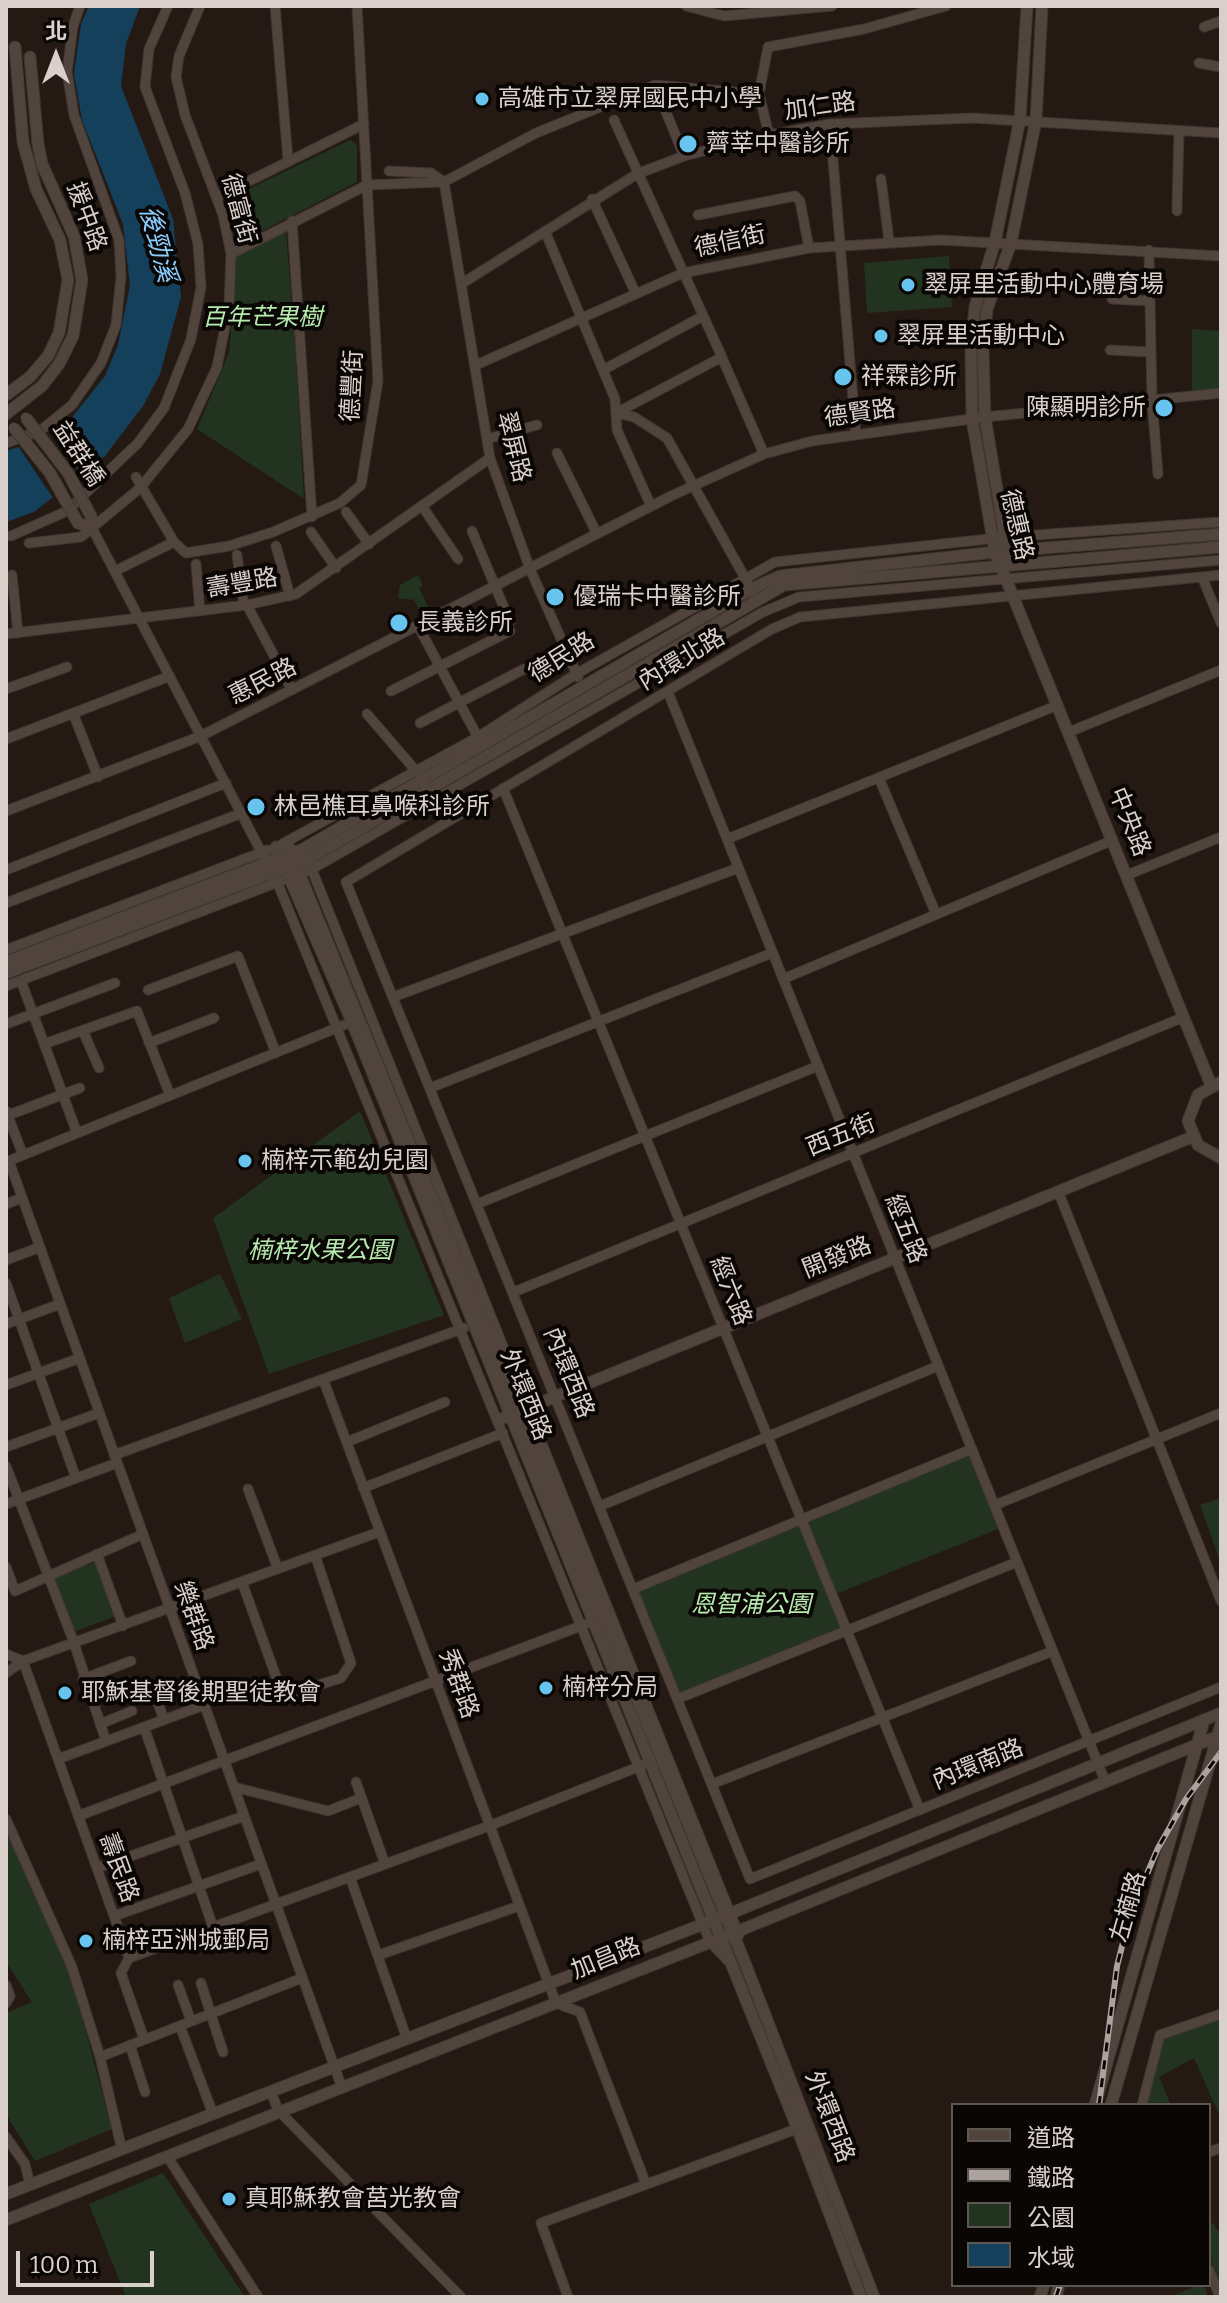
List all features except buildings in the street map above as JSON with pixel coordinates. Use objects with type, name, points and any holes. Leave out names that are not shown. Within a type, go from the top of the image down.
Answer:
[{"type":"street","points":[[6,443],[40,431],[72,405],[101,363],[116,325],[121,277],[119,240],[74,115],[67,72],[73,26],[80,6]]},
{"type":"street","points":[[11,536],[67,511],[138,443],[164,408],[191,339],[201,287],[198,244],[185,193],[145,87],[149,49],[168,6]]},
{"type":"street","name":"德富街","points":[[92,522],[140,488],[175,449],[210,387],[229,307],[231,254],[217,197],[185,115],[176,77],[179,56],[200,6]]},
{"type":"street","points":[[275,6],[288,160]]},
{"type":"street","name":"德豐街","points":[[174,542],[186,553],[198,553],[244,542],[312,517],[355,492],[365,469],[378,381],[357,6]]},
{"type":"street","points":[[686,6],[706,14],[743,16],[832,6]]},
{"type":"street","points":[[769,135],[759,94],[768,47],[864,29],[946,6]]},
{"type":"street","name":"德惠路","points":[[1005,576],[1002,558],[993,538],[971,347],[975,307],[995,242],[1020,119],[1027,6]]},
{"type":"street","name":"德惠路","points":[[1002,558],[1007,537],[979,418],[983,351],[987,309],[1011,243],[1036,120],[1042,6]]},
{"type":"street","points":[[1204,27],[1221,21]]},
{"type":"street","name":"援中路","points":[[6,396],[30,377],[48,356],[59,333],[68,280],[60,240],[36,189],[23,142],[15,47]]},
{"type":"street","name":"援中路","points":[[11,410],[42,386],[59,364],[73,336],[82,280],[74,236],[42,164],[30,57]]},
{"type":"street","points":[[1199,63],[1221,67]]},
{"type":"street","points":[[231,254],[367,185],[443,182],[536,133],[655,85],[759,94]]},
{"type":"street","points":[[655,85],[684,156]]},
{"type":"street","name":"加仁路","points":[[461,284],[592,199],[637,174],[684,156],[769,135],[830,124],[889,119],[1020,119],[1221,133]]},
{"type":"street","points":[[614,120],[764,454]]},
{"type":"street","points":[[217,197],[364,124]]},
{"type":"street","points":[[830,124],[856,435]]},
{"type":"street","points":[[1177,211],[1179,131]]},
{"type":"street","points":[[389,171],[431,173],[443,182]]},
{"type":"street","points":[[881,179],[889,241]]},
{"type":"street","name":"翠屏路","points":[[443,182],[490,458],[530,569],[594,708]]},
{"type":"street","points":[[698,215],[795,196],[800,201],[809,248]]},
{"type":"street","points":[[592,199],[636,294]]},
{"type":"street","points":[[292,221],[312,517]]},
{"type":"street","points":[[545,231],[615,399],[617,430],[651,506]]},
{"type":"street","name":"德信街","points":[[476,365],[683,273],[809,248],[889,241],[995,242],[1221,256]]},
{"type":"street","points":[[1149,250],[1152,401],[1158,474]]},
{"type":"street","points":[[1112,299],[1150,301]]},
{"type":"street","points":[[603,370],[703,316]]},
{"type":"street","points":[[1110,350],[1151,352]]},
{"type":"street","points":[[616,413],[722,358]]},
{"type":"street","name":"德賢路","points":[[530,569],[694,485],[764,454],[812,441],[979,418],[1221,393]]},
{"type":"street","name":"益群橋","points":[[6,396],[11,410],[26,418],[68,473],[92,522],[78,523],[50,473],[10,424]]},
{"type":"street","points":[[616,413],[661,431],[763,612]]},
{"type":"street","points":[[487,439],[537,425]]},
{"type":"street","points":[[557,453],[597,534]]},
{"type":"street","name":"壽豐路","points":[[6,634],[246,605],[290,596],[336,568],[490,458]]},
{"type":"street","points":[[115,571],[174,542],[136,477]]},
{"type":"street","points":[[422,506],[458,559]]},
{"type":"street","points":[[346,512],[369,544]]},
{"type":"street","points":[[29,543],[70,540],[92,522],[139,618],[263,852]]},
{"type":"street","name":"德民路","points":[[7,981],[21,981],[290,862],[486,752],[745,576],[791,558],[993,538],[1221,522]]},
{"type":"street","points":[[391,691],[510,626],[472,531]]},
{"type":"street","points":[[311,532],[336,568]]},
{"type":"street","name":"德民路","points":[[1002,558],[1221,534]]},
{"type":"street","points":[[276,546],[290,596]]},
{"type":"street","name":"德民路","points":[[582,685],[754,594],[780,576],[806,571],[1002,558],[1221,547]]},
{"type":"street","points":[[237,555],[246,605],[292,690]]},
{"type":"street","name":"德民路","points":[[7,981],[290,862],[486,752],[594,708],[763,612],[806,595],[1221,560]]},
{"type":"street","points":[[196,564],[200,611]]},
{"type":"street","name":"惠民路","points":[[7,807],[98,777],[201,736],[530,569]]},
{"type":"street","points":[[12,575],[18,633]]},
{"type":"street","name":"內環北路","points":[[346,882],[772,629],[800,617],[1221,575]]},
{"type":"street","name":"中央路","points":[[1005,576],[1010,595],[1058,705],[1184,1017],[1216,1084],[1198,1095],[1190,1110],[1192,1137]]},
{"type":"street","points":[[1202,577],[1221,623]]},
{"type":"street","points":[[418,626],[486,752]]},
{"type":"street","points":[[6,689],[67,667]]},
{"type":"street","points":[[420,723],[524,669]]},
{"type":"street","points":[[1069,732],[1221,670]]},
{"type":"street","points":[[6,739],[170,676]]},
{"type":"street","name":"經五路","points":[[668,692],[1105,1781]]},
{"type":"street","points":[[727,839],[1058,705]]},
{"type":"street","points":[[73,713],[98,777]]},
{"type":"street","points":[[367,714],[425,786]]},
{"type":"street","points":[[879,778],[936,914]]},
{"type":"street","points":[[6,870],[226,783]]},
{"type":"street","name":"經六路","points":[[503,788],[920,1810]]},
{"type":"street","points":[[6,903],[242,813]]},
{"type":"street","points":[[1127,875],[1221,837]]},
{"type":"street","points":[[783,979],[1113,840]]},
{"type":"street","name":"德民路","points":[[6,950],[263,852],[290,862]]},
{"type":"street","name":"德民路","points":[[6,962],[290,862]]},
{"type":"street","name":"外環西路","points":[[290,862],[361,1019],[483,1321],[514,1413],[725,1936],[728,1961],[804,2127],[874,2297]]},
{"type":"street","name":"外環西路","points":[[290,862],[339,1027],[461,1329],[514,1413]]},
{"type":"street","points":[[393,997],[738,868]]},
{"type":"street","name":"內環西路","points":[[346,882],[750,1879]]},
{"type":"street","points":[[430,1088],[772,953]]},
{"type":"street","points":[[148,990],[238,956],[276,1053]]},
{"type":"street","points":[[21,981],[77,1133]]},
{"type":"street","points":[[6,1024],[115,983]]},
{"type":"street","points":[[44,1044],[137,1011],[170,1095]]},
{"type":"street","name":"西五街","points":[[514,1292],[1184,1017]]},
{"type":"street","points":[[149,1043],[214,1018]]},
{"type":"street","points":[[7,1161],[361,1019]]},
{"type":"street","points":[[83,1031],[99,1068]]},
{"type":"street","points":[[477,1204],[818,1066]]},
{"type":"street","points":[[23,1155],[7,1114],[80,1088]]},
{"type":"street","points":[[1192,1137],[1204,1151],[1221,1158]]},
{"type":"street","name":"開發路","points":[[514,1413],[1192,1137]]},
{"type":"street","name":"樂群路","points":[[7,1161],[341,2085]]},
{"type":"street","points":[[1058,1191],[1221,1601]]},
{"type":"street","points":[[6,1204],[22,1198]]},
{"type":"street","points":[[6,1260],[40,1247]]},
{"type":"street","points":[[6,1283],[76,1478]]},
{"type":"street","points":[[6,1324],[60,1304]]},
{"type":"street","points":[[6,1504],[323,1379],[483,1321]]},
{"type":"street","points":[[6,1385],[80,1358]]},
{"type":"street","points":[[600,1506],[938,1366]]},
{"type":"street","name":"秀群路","points":[[323,1379],[556,2003]]},
{"type":"street","points":[[347,1442],[445,1402]]},
{"type":"street","points":[[6,1447],[99,1413]]},
{"type":"street","name":"外環西路","points":[[514,1413],[503,1433],[597,1619],[725,1936],[741,1955],[804,2127],[861,2297]]},
{"type":"street","points":[[995,1505],[1221,1413]]},
{"type":"street","points":[[363,1488],[503,1433]]},
{"type":"street","points":[[633,1589],[972,1449]]},
{"type":"street","points":[[7,1469],[106,1741]]},
{"type":"street","points":[[248,1489],[278,1569]]},
{"type":"street","points":[[6,1673],[23,1661],[379,1532]]},
{"type":"street","points":[[6,1567],[15,1591],[143,1534]]},
{"type":"street","points":[[97,1554],[123,1626]]},
{"type":"street","points":[[242,1582],[283,1696],[341,1678],[351,1663],[315,1555]]},
{"type":"street","points":[[677,1699],[1017,1562]]},
{"type":"street","points":[[78,1816],[436,1683],[597,1619]]},
{"type":"street","points":[[712,1784],[1053,1651]]},
{"type":"street","points":[[6,1654],[23,1661]]},
{"type":"street","name":"壽民路","points":[[23,1661],[129,1958]]},
{"type":"street","points":[[83,1679],[131,1661]]},
{"type":"street","points":[[150,1683],[164,1719]]},
{"type":"street","name":"內環南路","points":[[750,1879],[1221,1687]]},
{"type":"street","points":[[91,1700],[124,1688]]},
{"type":"street","points":[[58,1759],[204,1705]]},
{"type":"street","points":[[100,1724],[132,1711]]},
{"type":"street","name":"加昌路","points":[[6,2194],[718,1919],[1221,1713]]},
{"type":"street","name":"左楠路","points":[[1096,2103],[1204,1720]]},
{"type":"street","points":[[144,1727],[213,1927]]},
{"type":"street","name":"加昌路","points":[[6,2220],[341,2085],[725,1936],[1199,1743],[1220,1731]]},
{"type":"street","name":"左楠路","points":[[1112,2103],[1220,1731]]},
{"type":"street","points":[[144,2039],[121,1973],[129,1958],[489,1826],[654,1760]]},
{"type":"street","points":[[356,1782],[385,1864]]},
{"type":"street","points":[[234,1787],[328,1811],[361,1798]]},
{"type":"street","points":[[97,1868],[244,1816]]},
{"type":"street","points":[[6,1819],[72,1967],[100,2057],[122,2150]]},
{"type":"street","points":[[114,1916],[261,1864]]},
{"type":"street","points":[[350,1877],[407,2039]]},
{"type":"street","points":[[379,1955],[519,1906]]},
{"type":"street","points":[[100,2057],[302,1978]]},
{"type":"street","points":[[201,1983],[223,2052]]},
{"type":"street","points":[[6,1985],[10,1996],[6,2003]]},
{"type":"street","points":[[178,1985],[191,2021]]},
{"type":"street","points":[[556,2003],[580,2012],[646,2184]]},
{"type":"street","points":[[1141,2103],[1160,2035],[1221,2014]]},
{"type":"street","points":[[180,2026],[213,2114]]},
{"type":"street","points":[[130,2045],[145,2092]]},
{"type":"street","points":[[271,2092],[278,2110],[461,2297]]},
{"type":"street","points":[[568,2297],[541,2223],[804,2127]]},
{"type":"street","points":[[6,2137],[25,2164],[30,2185]]},
{"type":"street","points":[[167,2156],[258,2297]]},
{"type":"street","points":[[1211,2275],[1220,2297]]},
{"type":"green space","points":[[350,140],[357,145],[357,182],[235,245],[226,200]]},
{"type":"green space","name":"百年芒果樹","points":[[286,232],[304,499],[197,429],[229,353],[235,288],[233,257]]},
{"type":"green space","name":"翠屏里活動中心體育場","points":[[949,256],[952,307],[867,313],[864,263]]},
{"type":"green space","points":[[1192,329],[1221,331],[1221,392],[1192,394]]},
{"type":"green space","points":[[418,575],[423,585],[419,588],[429,609],[421,613],[414,600],[398,598],[400,585]]},
{"type":"green space","name":"楠梓水果公園","points":[[360,1111],[444,1315],[269,1374],[213,1218]]},
{"type":"green space","points":[[220,1274],[242,1319],[185,1343],[169,1298]]},
{"type":"green space","name":"恩智浦公園","points":[[972,1449],[1003,1527],[833,1595],[847,1630],[677,1699],[633,1589]]},
{"type":"green space","points":[[1221,1498],[1221,1564],[1200,1505]]},
{"type":"green space","points":[[95,1562],[116,1616],[74,1632],[52,1579]]},
{"type":"green space","points":[[6,1824],[68,1965],[112,2129],[35,2161],[6,2114],[6,2013],[32,2002],[6,1962]]},
{"type":"green space","points":[[1221,2015],[1221,2119],[1194,2058],[1159,2077],[1170,2103],[1147,2103],[1164,2038]]},
{"type":"green space","points":[[163,2173],[245,2297],[126,2297],[89,2204]]},
{"type":"green space","points":[[1214,2223],[1217,2230],[1221,2229],[1221,2285],[1211,2262],[1211,2224]]},
{"type":"green space","points":[[1194,2287],[1205,2287],[1208,2297],[1169,2297]]},
{"type":"water","name":"後勁溪","points":[[89,6],[140,6],[126,44],[121,86],[173,219],[181,297],[160,374],[143,406],[105,456],[34,512],[6,522],[6,451],[48,437],[65,426],[105,376],[118,345],[130,285],[123,224],[82,120],[74,74],[81,24]]},
{"type":"pier","points":[[50,431],[83,478],[55,501],[16,443]]},
{"type":"railway","points":[[1099,2103],[1117,1966],[1131,1911],[1158,1848],[1186,1799],[1221,1752]]},
{"type":"railway","points":[[1056,2297],[1059,2287]]},
{"type":"place","name":"高雄市立翠屏國民中小學","points":[[482,99]]},
{"type":"place","name":"薺莘中醫診所","points":[[688,144]]},
{"type":"place","name":"翠屏里活動中心體育場","points":[[908,285]]},
{"type":"place","name":"翠屏里活動中心","points":[[881,336]]},
{"type":"place","name":"祥霖診所","points":[[843,377]]},
{"type":"place","name":"陳顯明診所","points":[[1164,408]]},
{"type":"place","name":"優瑞卡中醫診所","points":[[555,597]]},
{"type":"place","name":"長義診所","points":[[399,623]]},
{"type":"place","name":"林邑樵耳鼻喉科診所","points":[[256,807]]},
{"type":"place","name":"楠梓示範幼兒園","points":[[245,1161]]},
{"type":"place","name":"楠梓分局","points":[[546,1688]]},
{"type":"place","name":"耶穌基督後期聖徒教會","points":[[65,1693]]},
{"type":"place","name":"楠梓亞洲城郵局","points":[[86,1941]]},
{"type":"place","name":"真耶穌教會莒光教會","points":[[229,2199]]}]
